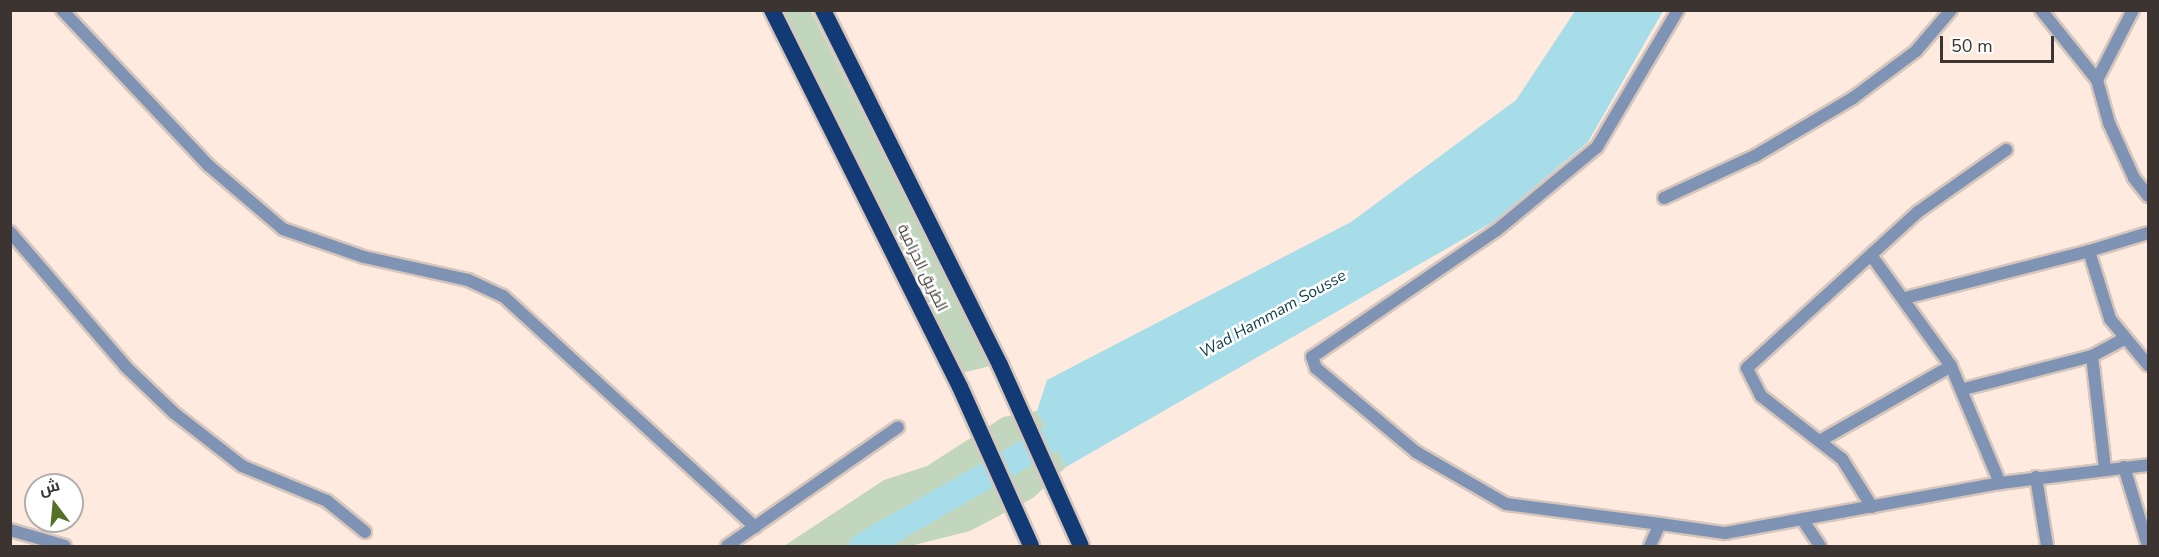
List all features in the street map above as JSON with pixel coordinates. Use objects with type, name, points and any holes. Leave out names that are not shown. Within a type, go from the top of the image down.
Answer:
[{"type":"highway","name":"الطريق الحزامية","points":[[771,10],[960,387],[1030,546]]},
{"type":"highway","name":"الطريق الحزامية","points":[[823,10],[1000,365],[1078,542]]},
{"type":"street","points":[[62,10],[208,165],[283,229],[364,257],[468,280],[503,296],[755,527]]},
{"type":"street","points":[[1678,10],[1597,147],[1497,230],[1312,357],[1316,369],[1416,452],[1506,504],[1725,533],[2036,477],[2148,465]]},
{"type":"street","points":[[1664,198],[1755,156],[1853,98],[1916,51],[1951,10]]},
{"type":"street","points":[[2041,10],[2097,80],[2109,123],[2134,178],[2148,196]]},
{"type":"street","points":[[2097,80],[2133,10]]},
{"type":"street","points":[[1872,507],[1823,439],[1761,396],[1747,368],[1918,212],[2006,150]]},
{"type":"street","points":[[10,232],[126,367],[174,412],[242,466],[327,501],[365,532]]},
{"type":"street","points":[[1905,298],[2089,251],[2148,233]]},
{"type":"street","points":[[2089,251],[2104,308],[2148,365]]},
{"type":"street","points":[[1871,255],[1905,298],[1951,366],[1964,389],[2000,483]]},
{"type":"street","points":[[1964,389],[2092,356],[2126,338]]},
{"type":"street","points":[[2092,356],[2105,469]]},
{"type":"street","points":[[1823,439],[1951,366]]},
{"type":"street","points":[[727,546],[898,427]]},
{"type":"street","points":[[2124,467],[2148,546]]},
{"type":"street","points":[[2036,477],[2047,546]]},
{"type":"street","points":[[1802,519],[1820,546]]},
{"type":"street","points":[[1650,546],[1659,524]]},
{"type":"street","points":[[10,530],[65,546]]},
{"type":"green space","points":[[781,11],[811,11],[990,366],[962,373]]},
{"type":"green space","points":[[1037,411],[1066,467],[1033,498],[970,531],[910,546],[784,546],[884,480],[927,466],[1003,417]]},
{"type":"water","points":[[1575,11],[1663,11],[1588,142],[1493,222],[1066,467],[1037,411],[1047,380],[1351,222],[1516,100]]},
{"type":"waterway","name":"Wad Hammam Sousse","points":[[862,546],[1082,420]]}]
